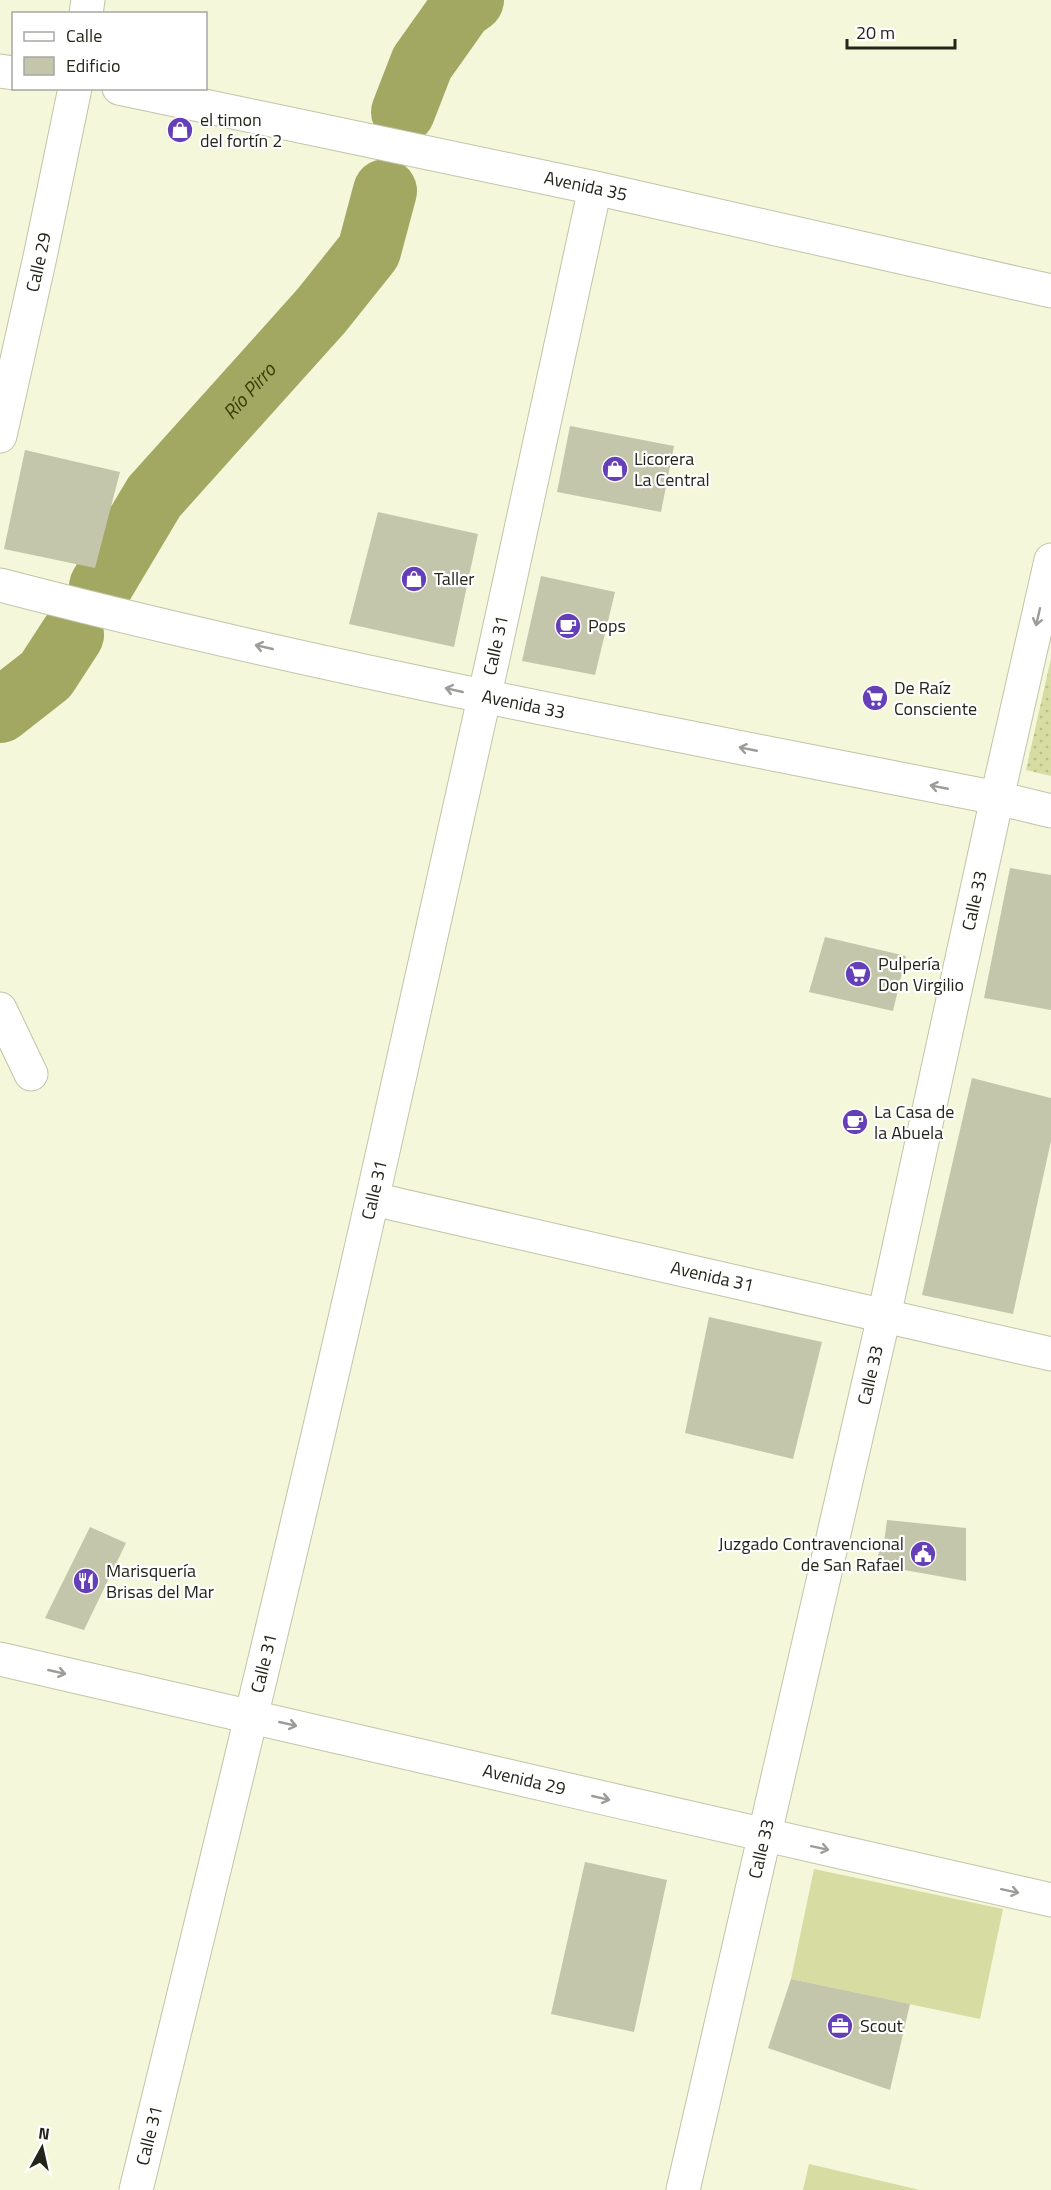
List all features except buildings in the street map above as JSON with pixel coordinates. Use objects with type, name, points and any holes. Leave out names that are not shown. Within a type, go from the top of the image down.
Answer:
[{"type":"street","name":"Calle 29","points":[[0,436],[75,90]]},
{"type":"street","name":"Avenida 35","points":[[129,90],[595,188],[1051,291]]},
{"type":"street","name":"Calle 31","points":[[136,2190],[252,1716],[373,1199],[595,188]]},
{"type":"street","name":"Calle 33","points":[[682,2190],[884,1316],[1051,560]]},
{"type":"street","name":"Avenida 33","points":[[0,585],[104,612],[485,697],[997,798],[1051,811]]},
{"type":"street","points":[[0,1009],[31,1074]]},
{"type":"street","name":"Avenida 31","points":[[373,1199],[1051,1354]]},
{"type":"street","name":"Avenida 29","points":[[0,1659],[763,1836],[1051,1900]]},
{"type":"green space","points":[[1051,658],[1051,776],[1026,770]]},
{"type":"green space","points":[[814,1869],[1003,1909],[980,2019],[791,1979]]},
{"type":"green space","points":[[809,2164],[920,2190],[803,2190]]},
{"type":"waterway","name":"Río Pirro","points":[[403,112],[422,63],[461,8],[472,0]]},
{"type":"waterway","name":"Río Pirro","points":[[101,586],[154,497],[321,311],[369,251],[385,191]]},
{"type":"waterway","name":"Río Pirro","points":[[0,711],[46,675],[72,635]]},
{"type":"place","name":"el timon del fortín 2","points":[[180,130]]},
{"type":"place","name":"Licorera La Central","points":[[615,469]]},
{"type":"place","name":"Taller","points":[[414,579]]},
{"type":"place","name":"Pops","points":[[568,626]]},
{"type":"place","name":"De Raíz Consciente","points":[[875,698]]},
{"type":"place","name":"Pulpería Don Virgilio","points":[[858,974]]},
{"type":"place","name":"La Casa de la Abuela","points":[[855,1122]]},
{"type":"place","name":"Juzgado Contravencional de San Rafael","points":[[923,1554]]},
{"type":"place","name":"Marisquería Brisas del Mar","points":[[86,1581]]},
{"type":"place","name":"Scout","points":[[840,2026]]}]
